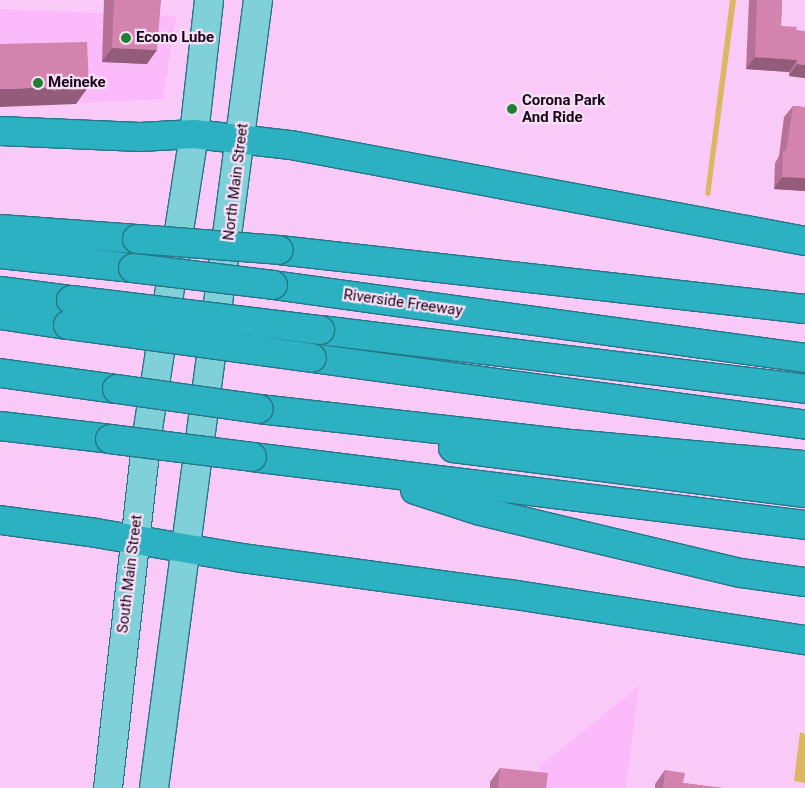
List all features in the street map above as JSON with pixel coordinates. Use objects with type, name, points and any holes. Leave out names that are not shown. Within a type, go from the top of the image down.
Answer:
[{"type":"highway","points":[[0,131],[140,137],[194,134],[298,146],[805,242]]},
{"type":"highway","points":[[0,229],[279,250],[805,309]]},
{"type":"highway","name":"Riverside Freeway","points":[[0,254],[273,285],[805,358]]},
{"type":"highway","points":[[0,291],[69,312],[312,358],[805,426]]},
{"type":"highway","points":[[0,316],[69,312],[320,330],[805,388]]},
{"type":"highway","points":[[0,373],[259,409],[805,465]]},
{"type":"highway","points":[[365,421],[383,435],[404,442],[805,493]]},
{"type":"highway","points":[[0,426],[805,525]]},
{"type":"highway","points":[[346,469],[480,511],[741,573],[805,582]]},
{"type":"highway","points":[[0,520],[805,640]]},
{"type":"highway","points":[[686,622],[805,650]]},
{"type":"main road","points":[[194,134],[210,0]]},
{"type":"main road","name":"North Main Street","points":[[188,549],[258,0]]},
{"type":"main road","name":"South Main Street","points":[[108,788],[134,540],[157,361],[194,134]]},
{"type":"main road","points":[[154,788],[188,549]]},
{"type":"shaded area","points":[[730,0],[736,0],[710,196],[705,195]]},
{"type":"shaded area","points":[[0,9],[176,16],[163,99],[0,107]]},
{"type":"shaded area","points":[[639,686],[626,788],[490,788],[491,782],[538,787],[540,766]]},
{"type":"shaded area","points":[[800,732],[805,734],[805,783],[794,781]]},
{"type":"building","points":[[114,0],[161,0],[157,50],[112,48]]},
{"type":"building","points":[[757,0],[782,0],[781,26],[797,27],[796,30],[805,31],[805,65],[797,64],[797,60],[755,57]]},
{"type":"building","points":[[87,42],[89,86],[0,89],[0,44]]},
{"type":"building","points":[[793,106],[805,107],[805,178],[782,177],[783,151],[786,151]]},
{"type":"building","points":[[500,768],[548,773],[546,788],[498,788]]},
{"type":"building","points":[[665,770],[685,773],[683,783],[722,788],[663,788]]},
{"type":"place","name":"Econo Lube","points":[[126,38]]},
{"type":"place","name":"Meineke","points":[[38,83]]},
{"type":"place","name":"Corona Park And Ride","points":[[512,109]]}]
